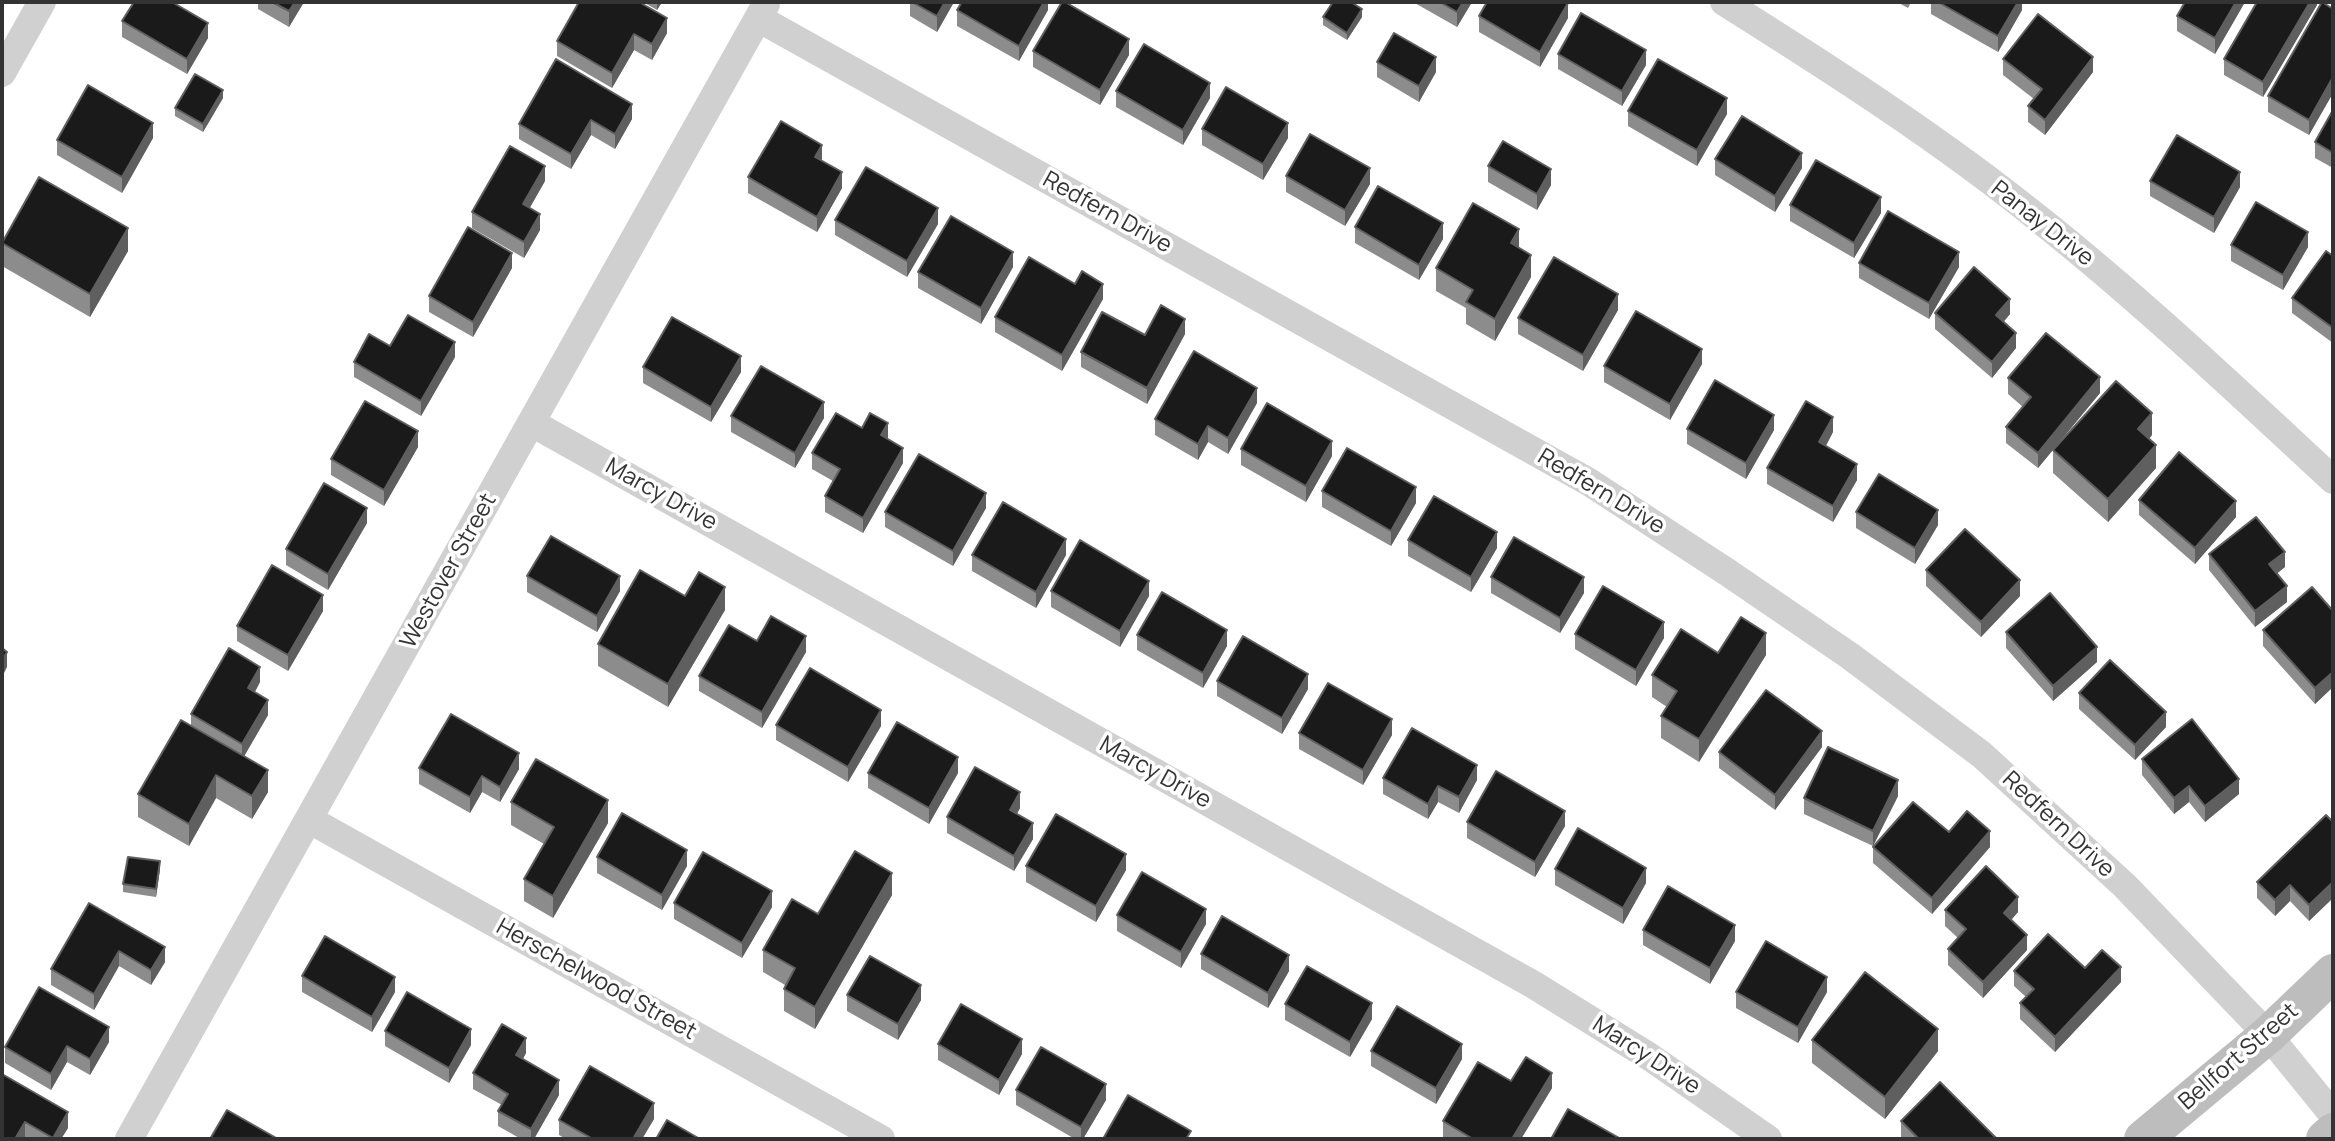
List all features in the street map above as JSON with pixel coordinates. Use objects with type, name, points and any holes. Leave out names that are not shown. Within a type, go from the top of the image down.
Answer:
[{"type":"main road","name":"Bellfort Street","points":[[2143,1139],[2268,1035],[2333,973]]},
{"type":"main road","points":[[2325,1139],[2333,1132]]},
{"type":"street","points":[[2,73],[42,2]]},
{"type":"street","name":"Panay Drive","points":[[1724,2],[1870,94],[2038,218],[2168,326],[2333,480]]},
{"type":"street","name":"Westover Street","points":[[129,1139],[763,10]]},
{"type":"street","name":"Redfern Drive","points":[[763,10],[1589,482],[1850,656],[1982,755],[2125,886],[2268,1035],[2333,1115]]},
{"type":"street","name":"Marcy Drive","points":[[532,423],[1534,985],[1650,1057],[1768,1139]]},
{"type":"street","name":"Herschelwood Street","points":[[310,820],[881,1139]]},
{"type":"building","points":[[134,2],[172,2],[208,23],[187,59],[122,21]]},
{"type":"building","points":[[272,2],[295,2],[289,11]]},
{"type":"building","points":[[579,2],[639,2],[667,18],[652,44],[634,34],[612,73],[557,41]]},
{"type":"building","points":[[912,2],[945,2],[937,16]]},
{"type":"building","points":[[962,2],[1044,2],[1019,46],[957,10]]},
{"type":"building","points":[[1062,2],[1129,39],[1100,90],[1033,51]]},
{"type":"building","points":[[1333,2],[1351,2],[1362,9],[1347,33],[1323,17]]},
{"type":"building","points":[[1440,2],[1463,2],[1457,12]]},
{"type":"building","points":[[1487,2],[1568,3],[1540,52],[1479,16]]},
{"type":"building","points":[[1938,2],[2018,2],[1998,36]]},
{"type":"building","points":[[2185,2],[2236,2],[2215,38],[2177,16]]},
{"type":"building","points":[[2257,2],[2310,2],[2263,82],[2224,59]]},
{"type":"building","points":[[2322,2],[2333,9],[2333,77],[2309,120],[2268,96]]},
{"type":"building","points":[[1581,13],[1646,50],[1622,91],[1558,54]]},
{"type":"building","points":[[2038,14],[2093,57],[2045,120],[2028,106],[2042,89],[2003,59]]},
{"type":"building","points":[[1394,33],[1436,57],[1419,86],[1377,62]]},
{"type":"building","points":[[1144,44],[1210,83],[1183,130],[1116,91]]},
{"type":"building","points":[[556,59],[632,104],[615,134],[591,120],[571,154],[519,124]]},
{"type":"building","points":[[1658,59],[1727,98],[1697,150],[1628,111]]},
{"type":"building","points":[[195,74],[223,90],[203,124],[175,108]]},
{"type":"building","points":[[88,85],[153,123],[122,177],[57,140]]},
{"type":"building","points":[[1226,87],[1288,123],[1263,164],[1202,129]]},
{"type":"building","points":[[2333,110],[2333,153],[2315,142]]},
{"type":"building","points":[[1742,116],[1802,153],[1775,196],[1715,159]]},
{"type":"building","points":[[781,121],[822,145],[815,157],[842,172],[817,217],[748,177]]},
{"type":"building","points":[[1310,134],[1370,168],[1345,210],[1286,176]]},
{"type":"building","points":[[2177,135],[2240,172],[2214,217],[2150,181]]},
{"type":"building","points":[[1503,141],[1551,169],[1537,194],[1488,166]]},
{"type":"building","points":[[510,146],[545,166],[523,204],[540,214],[524,242],[472,212]]},
{"type":"building","points":[[1816,160],[1881,197],[1854,243],[1790,205]]},
{"type":"building","points":[[866,167],[938,208],[907,261],[835,220]]},
{"type":"building","points":[[39,177],[128,228],[90,294],[2,243]]},
{"type":"building","points":[[1378,186],[1443,223],[1419,265],[1355,227]]},
{"type":"building","points":[[2256,202],[2308,232],[2283,275],[2231,245]]},
{"type":"building","points":[[1473,203],[1519,229],[1511,243],[1531,255],[1495,319],[1466,302],[1473,290],[1436,268]]},
{"type":"building","points":[[1888,211],[1959,252],[1929,303],[1859,263]]},
{"type":"building","points":[[951,216],[1013,252],[981,308],[918,272]]},
{"type":"building","points":[[468,227],[512,253],[473,322],[429,296]]},
{"type":"building","points":[[2326,251],[2333,256],[2333,328],[2292,298]]},
{"type":"building","points":[[1029,257],[1075,284],[1082,271],[1103,284],[1062,355],[995,317]]},
{"type":"building","points":[[1554,257],[1618,294],[1583,355],[1518,318]]},
{"type":"building","points":[[1974,267],[2010,299],[1996,315],[2016,333],[1992,362],[1935,313]]},
{"type":"building","points":[[1161,305],[1185,319],[1147,388],[1081,352],[1102,312],[1145,335]]},
{"type":"building","points":[[1636,311],[1702,349],[1670,404],[1604,366]]},
{"type":"building","points":[[408,315],[455,342],[421,401],[354,362],[369,334],[390,346]]},
{"type":"building","points":[[672,317],[741,356],[711,407],[643,367]]},
{"type":"building","points":[[2046,333],[2100,377],[2038,453],[2006,427],[2031,397],[2008,378]]},
{"type":"building","points":[[1194,351],[1257,388],[1228,438],[1208,426],[1198,444],[1155,419]]},
{"type":"building","points":[[761,366],[824,402],[795,453],[731,416]]},
{"type":"building","points":[[1715,380],[1774,415],[1746,463],[1687,429]]},
{"type":"building","points":[[2116,381],[2152,413],[2138,429],[2156,445],[2108,499],[2053,450]]},
{"type":"building","points":[[365,401],[418,431],[384,490],[331,459]]},
{"type":"building","points":[[1806,401],[1833,417],[1819,442],[1857,464],[1833,506],[1767,468]]},
{"type":"building","points":[[1267,403],[1332,441],[1306,486],[1241,449]]},
{"type":"building","points":[[836,413],[862,428],[870,413],[888,423],[881,435],[903,448],[863,518],[825,496],[840,469],[812,453]]},
{"type":"building","points":[[1347,448],[1416,487],[1391,531],[1322,491]]},
{"type":"building","points":[[2179,452],[2236,501],[2195,548],[2139,500]]},
{"type":"building","points":[[919,454],[986,493],[953,551],[885,512]]},
{"type":"building","points":[[1879,474],[1938,510],[1915,548],[1856,512]]},
{"type":"building","points":[[324,483],[367,508],[328,574],[286,549]]},
{"type":"building","points":[[1434,496],[1497,532],[1471,577],[1408,540]]},
{"type":"building","points":[[1003,502],[1066,539],[1036,592],[972,555]]},
{"type":"building","points":[[2256,517],[2285,552],[2269,564],[2287,586],[2255,611],[2209,554]]},
{"type":"building","points":[[1965,529],[2020,580],[1981,622],[1926,570]]},
{"type":"building","points":[[551,536],[620,576],[597,616],[527,576]]},
{"type":"building","points":[[1514,537],[1584,577],[1560,618],[1491,577]]},
{"type":"building","points":[[1080,540],[1149,581],[1120,631],[1051,591]]},
{"type":"building","points":[[272,565],[323,595],[288,655],[237,626]]},
{"type":"building","points":[[640,570],[685,596],[699,572],[725,587],[668,684],[598,644]]},
{"type":"building","points":[[1603,586],[1664,622],[1636,670],[1575,634]]},
{"type":"building","points":[[2312,587],[2333,611],[2333,672],[2315,688],[2263,630]]},
{"type":"building","points":[[1162,592],[1227,630],[1203,673],[1137,635]]},
{"type":"building","points":[[2050,593],[2097,647],[2053,686],[2006,632]]},
{"type":"building","points":[[771,616],[806,636],[762,712],[699,676],[729,625],[757,641]]},
{"type":"building","points":[[1741,617],[1766,633],[1699,739],[1661,716],[1677,691],[1652,675],[1681,629],[1718,653]]},
{"type":"building","points":[[1243,636],[1308,674],[1282,718],[1217,681]]},
{"type":"building","points":[[2,648],[7,652],[2,661]]},
{"type":"building","points":[[229,648],[260,667],[248,688],[268,700],[242,744],[191,714]]},
{"type":"building","points":[[2110,660],[2166,712],[2135,745],[2079,693]]},
{"type":"building","points":[[810,668],[881,710],[848,767],[776,725]]},
{"type":"building","points":[[1328,683],[1392,719],[1363,770],[1299,733]]},
{"type":"building","points":[[1766,690],[1822,731],[1775,795],[1719,752]]},
{"type":"building","points":[[451,714],[519,753],[500,787],[482,776],[470,797],[419,768]]},
{"type":"building","points":[[2192,719],[2239,779],[2205,806],[2189,786],[2174,798],[2142,759]]},
{"type":"building","points":[[181,720],[268,770],[252,796],[216,775],[189,824],[138,794]]},
{"type":"building","points":[[897,722],[958,757],[929,808],[868,773]]},
{"type":"building","points":[[1412,728],[1477,765],[1459,797],[1438,786],[1428,804],[1383,778]]},
{"type":"building","points":[[1828,747],[1898,780],[1873,831],[1804,798]]},
{"type":"building","points":[[536,759],[608,800],[553,896],[524,879],[554,827],[511,802]]},
{"type":"building","points":[[975,767],[1020,792],[1010,810],[1033,823],[1014,856],[947,817]]},
{"type":"building","points":[[1496,771],[1565,811],[1535,862],[1467,822]]},
{"type":"building","points":[[1913,802],[1949,832],[1967,811],[1990,831],[1932,898],[1873,847]]},
{"type":"building","points":[[622,813],[687,850],[662,895],[597,857]]},
{"type":"building","points":[[1056,814],[1126,854],[1096,906],[1026,866]]},
{"type":"building","points":[[2326,815],[2333,822],[2333,882],[2309,905],[2290,885],[2275,900],[2257,882]]},
{"type":"building","points":[[1578,828],[1646,868],[1623,908],[1555,869]]},
{"type":"building","points":[[855,851],[892,873],[815,1007],[784,989],[795,968],[763,950],[792,899],[818,914]]},
{"type":"building","points":[[703,852],[772,891],[742,943],[674,903]]},
{"type":"building","points":[[128,857],[160,861],[156,889],[123,884]]},
{"type":"building","points":[[1986,866],[2018,897],[2004,913],[2027,935],[1983,982],[1948,949],[1966,929],[1945,910]]},
{"type":"building","points":[[1142,872],[1206,909],[1181,952],[1117,915]]},
{"type":"building","points":[[1668,886],[1735,925],[1710,968],[1643,930]]},
{"type":"building","points":[[89,903],[165,947],[151,970],[119,951],[94,994],[51,969]]},
{"type":"building","points":[[1222,916],[1289,955],[1268,993],[1201,954]]},
{"type":"building","points":[[2048,934],[2085,968],[2102,950],[2121,967],[2055,1037],[2020,1003],[2034,989],[2014,971]]},
{"type":"building","points":[[325,936],[395,977],[372,1017],[302,976]]},
{"type":"building","points":[[1766,941],[1827,977],[1798,1027],[1736,992]]},
{"type":"building","points":[[870,956],[921,985],[898,1024],[847,995]]},
{"type":"building","points":[[1307,966],[1372,1003],[1350,1042],[1285,1004]]},
{"type":"building","points":[[1865,972],[1938,1029],[1885,1097],[1812,1040]]},
{"type":"building","points":[[39,987],[109,1027],[90,1059],[67,1046],[51,1074],[5,1047]]},
{"type":"building","points":[[407,992],[471,1029],[449,1068],[385,1031]]},
{"type":"building","points":[[961,1004],[1022,1039],[999,1080],[938,1044]]},
{"type":"building","points":[[1397,1006],[1462,1044],[1436,1088],[1371,1051]]},
{"type":"building","points":[[502,1024],[526,1038],[516,1055],[559,1080],[531,1129],[498,1111],[508,1094],[473,1073]]},
{"type":"building","points":[[1041,1047],[1106,1084],[1081,1127],[1016,1090]]},
{"type":"building","points":[[1526,1057],[1552,1073],[1512,1139],[1473,1139],[1443,1121],[1478,1062],[1511,1081]]},
{"type":"building","points":[[590,1066],[654,1103],[633,1139],[593,1139],[559,1120]]},
{"type":"building","points":[[2,1074],[68,1112],[53,1138],[25,1122],[15,1139],[2,1139]]},
{"type":"building","points":[[1940,1082],[1997,1139],[1919,1139],[1901,1121]]},
{"type":"building","points":[[1128,1095],[1191,1131],[1186,1139],[1103,1139]]},
{"type":"building","points":[[1568,1109],[1621,1139],[1551,1139]]},
{"type":"building","points":[[227,1110],[278,1139],[210,1139]]},
{"type":"building","points":[[667,1120],[700,1139],[656,1139]]}]
